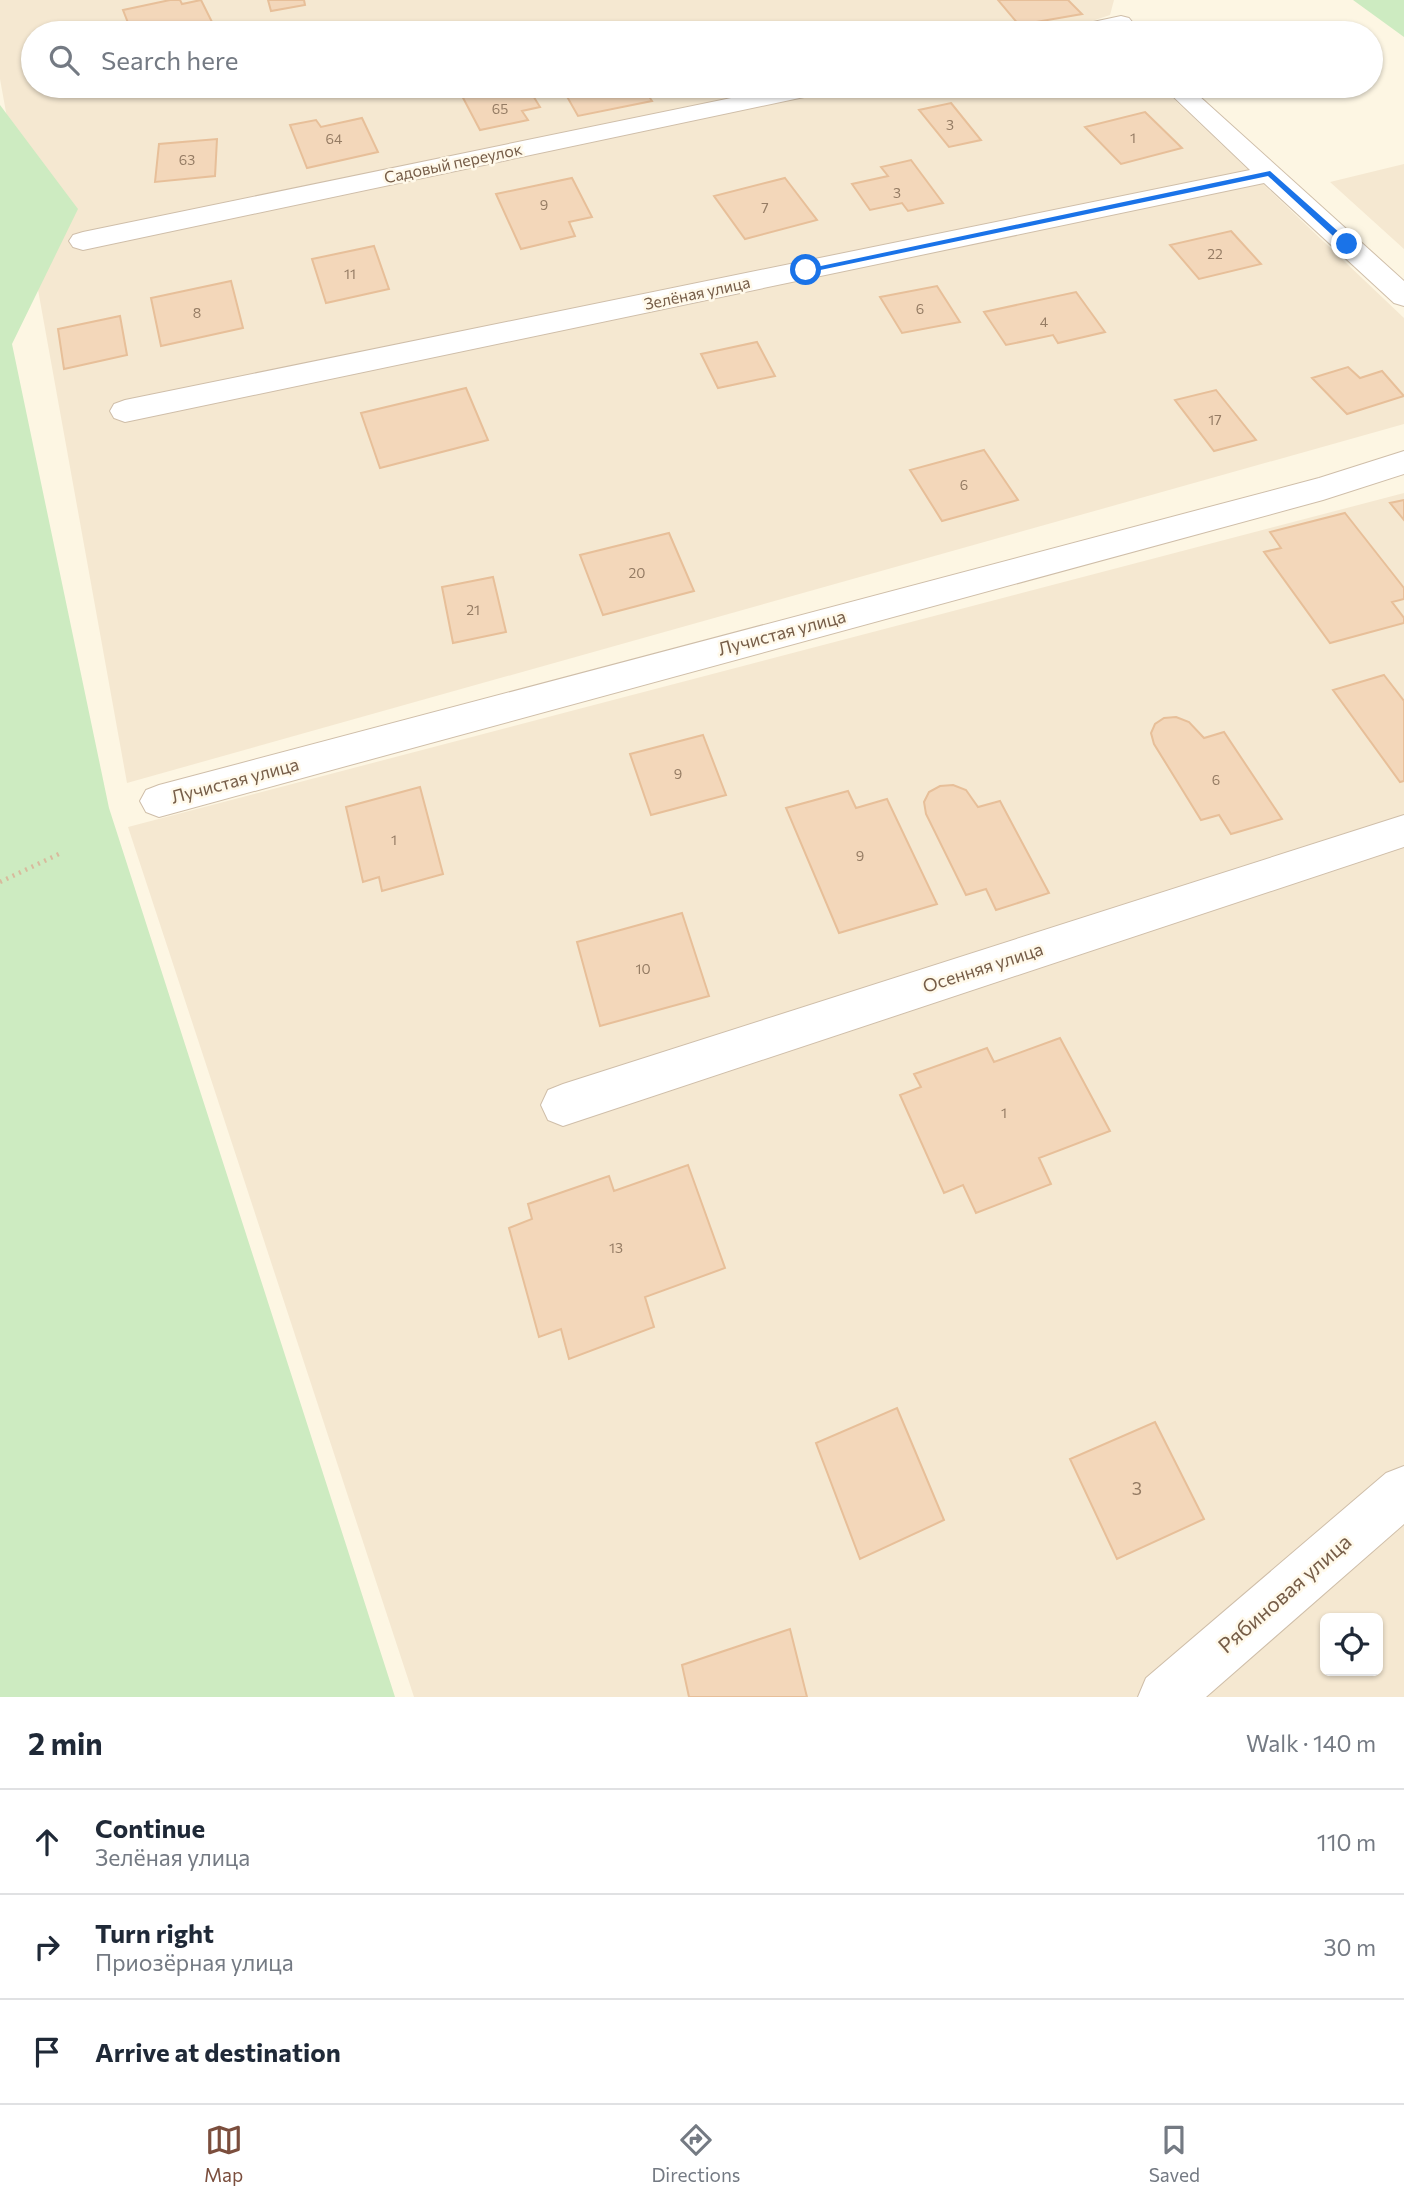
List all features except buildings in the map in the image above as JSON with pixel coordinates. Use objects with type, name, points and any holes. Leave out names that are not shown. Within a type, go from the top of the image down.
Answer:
[{"type":"street","name":"Садовый переулок","points":[[83,241],[766,98]]},
{"type":"street","points":[[1187,98],[1404,297]]},
{"type":"street","name":"Зелёная улица","points":[[125,411],[1270,174]]},
{"type":"street","name":"Лучистая улица","points":[[159,801],[1310,491],[1404,462]]},
{"type":"street","name":"Осенняя улица","points":[[563,1105],[1404,831]]},
{"type":"street","name":"Рябиновая улица","points":[[1165,1697],[1404,1491]]},
{"type":"path","points":[[0,882],[61,852]]},
{"type":"shaded area","points":[[0,0],[1114,0],[1110,15],[1092,21],[21,21],[21,98],[1173,98],[1404,318],[1404,424],[127,783],[0,79]]},
{"type":"shaded area","points":[[1404,164],[1404,249],[1330,182]]},
{"type":"shaded area","points":[[1404,493],[1404,1697],[414,1697],[128,827]]},
{"type":"green space","points":[[1353,0],[1404,0],[1404,37]]},
{"type":"green space","points":[[0,105],[78,209],[12,344],[109,808],[395,1697],[0,1697]]},
{"type":"route","points":[[806,270],[1270,174],[1347,244]]}]
